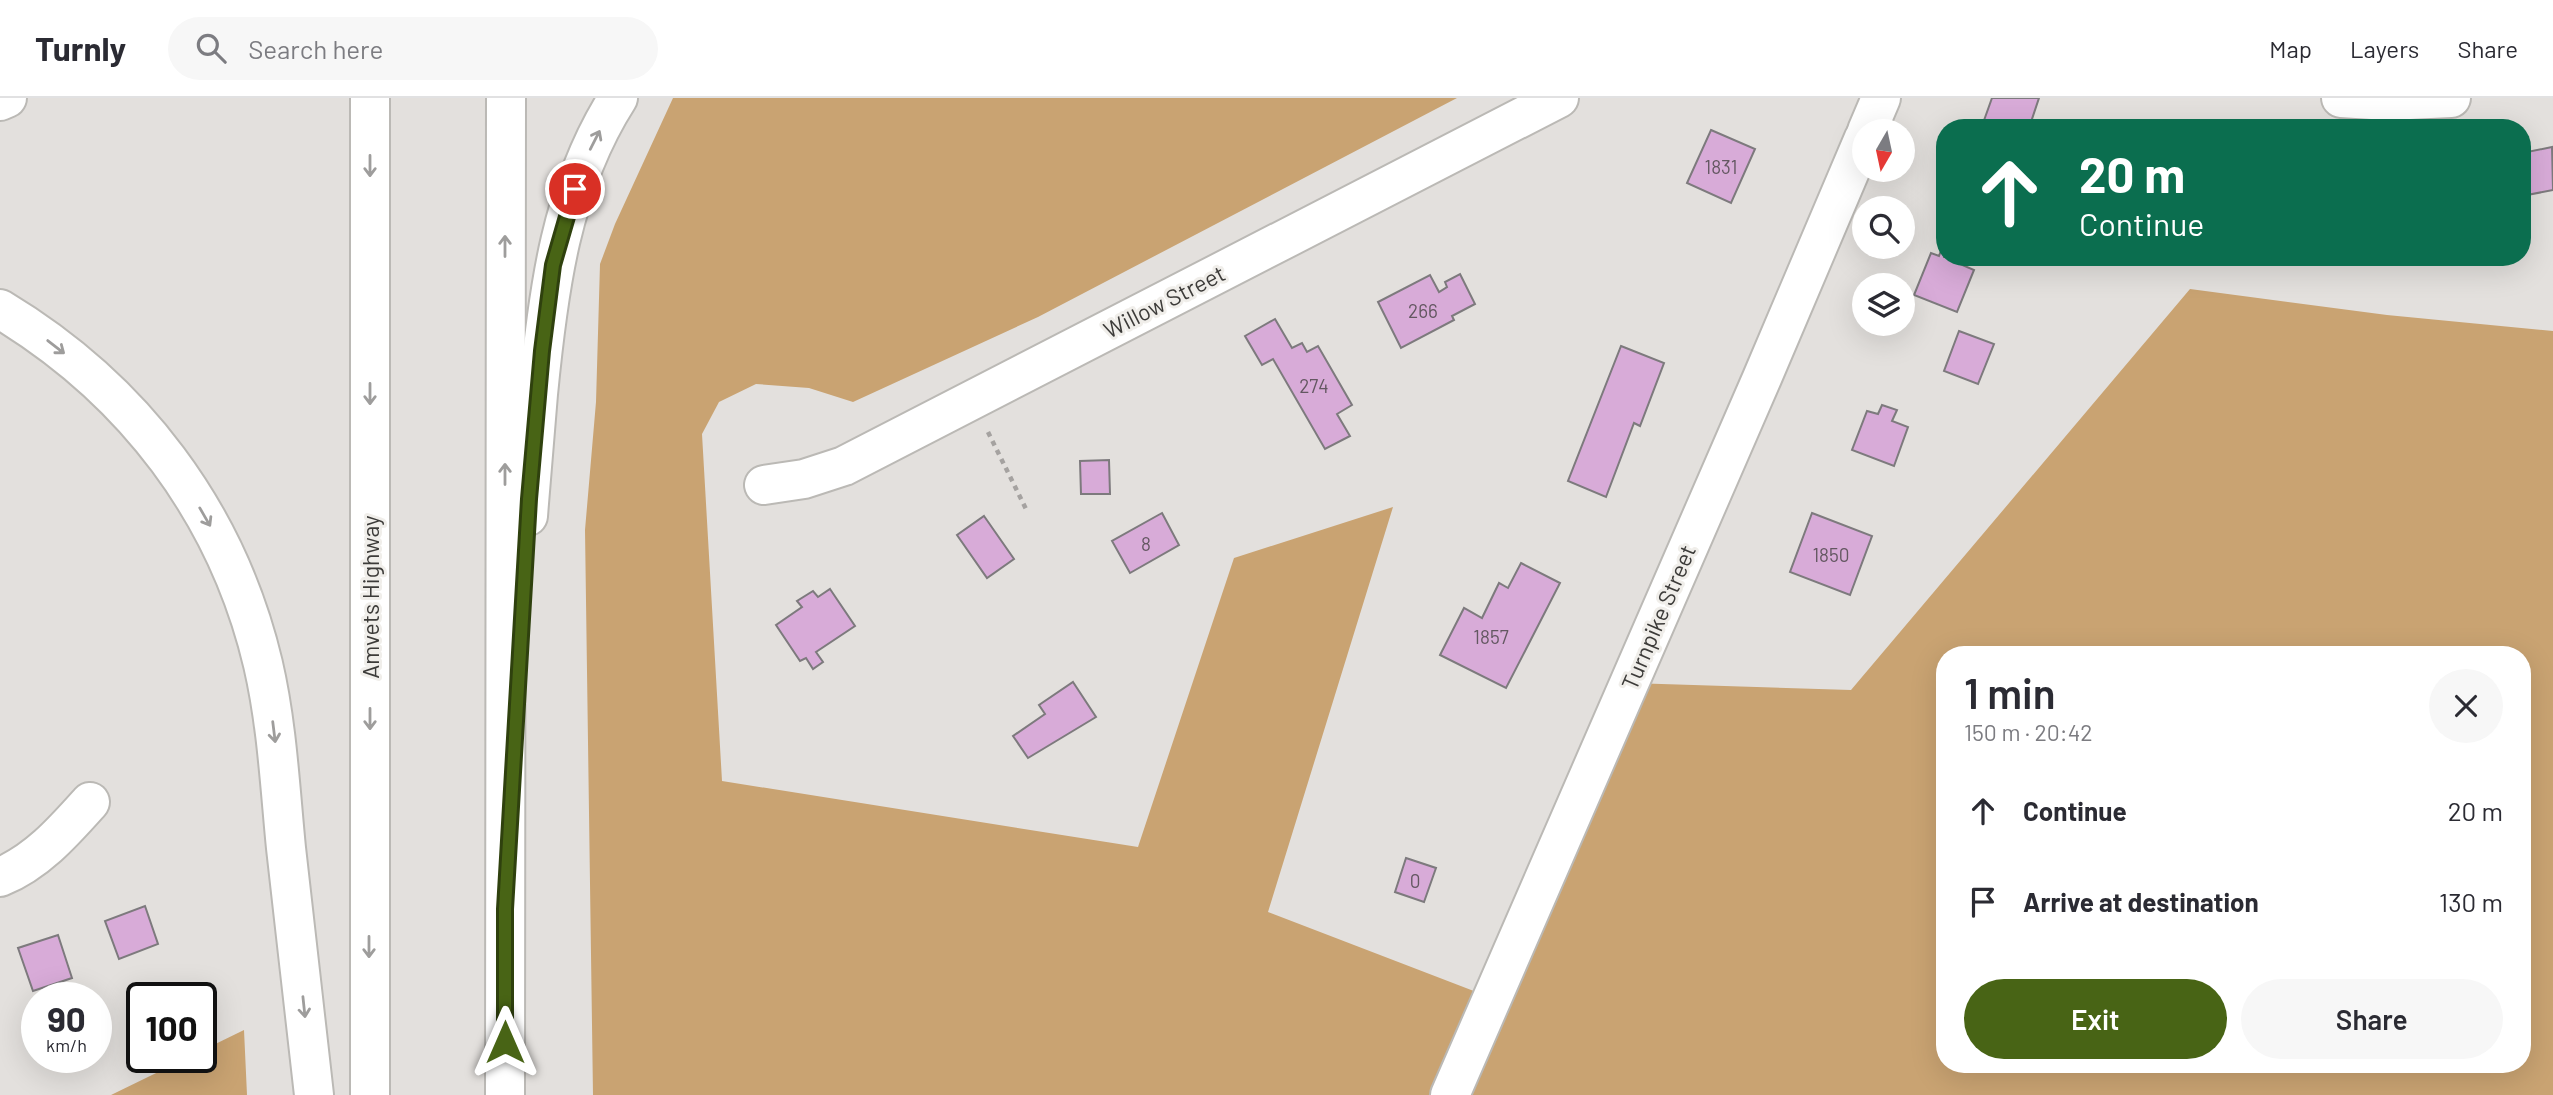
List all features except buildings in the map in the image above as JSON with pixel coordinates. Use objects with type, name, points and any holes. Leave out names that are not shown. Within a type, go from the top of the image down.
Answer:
[{"type":"main road","points":[[0,101],[8,98]]},
{"type":"main road","name":"Amvets Highway","points":[[370,98],[370,1095]]},
{"type":"main road","points":[[505,1095],[506,98]]},
{"type":"main road","points":[[505,909],[529,499],[542,351],[553,265],[583,164],[618,98]]},
{"type":"main road","name":"Willow Street","points":[[764,485],[824,474],[1559,98]]},
{"type":"main road","points":[[1872,119],[1881,98]]},
{"type":"main road","points":[[2341,98],[2388,101],[2451,98]]},
{"type":"main road","name":"Turnpike Street","points":[[1450,1095],[1852,166]]},
{"type":"main road","points":[[0,309],[34,329],[101,382],[140,424],[179,473],[223,549],[247,607],[263,666],[273,727],[314,1095]]},
{"type":"main road","points":[[0,877],[28,861],[62,833],[90,802]]},
{"type":"path","points":[[971,400],[1026,509]]},
{"type":"shaded area","points":[[673,98],[1457,98],[1038,317],[853,402],[809,388],[756,384],[719,402],[702,434],[722,781],[1138,847],[1234,558],[1393,507],[1268,912],[1492,998],[1630,683],[1851,690],[2190,289],[2387,315],[2553,331],[2553,1095],[593,1095],[585,530],[596,402],[600,264],[615,224]]},
{"type":"shaded area","points":[[244,1030],[247,1095],[111,1095],[156,1073],[217,1073],[217,1043]]},
{"type":"route","points":[[505,1042],[505,909],[529,499],[542,351],[553,265],[575,189]]}]
